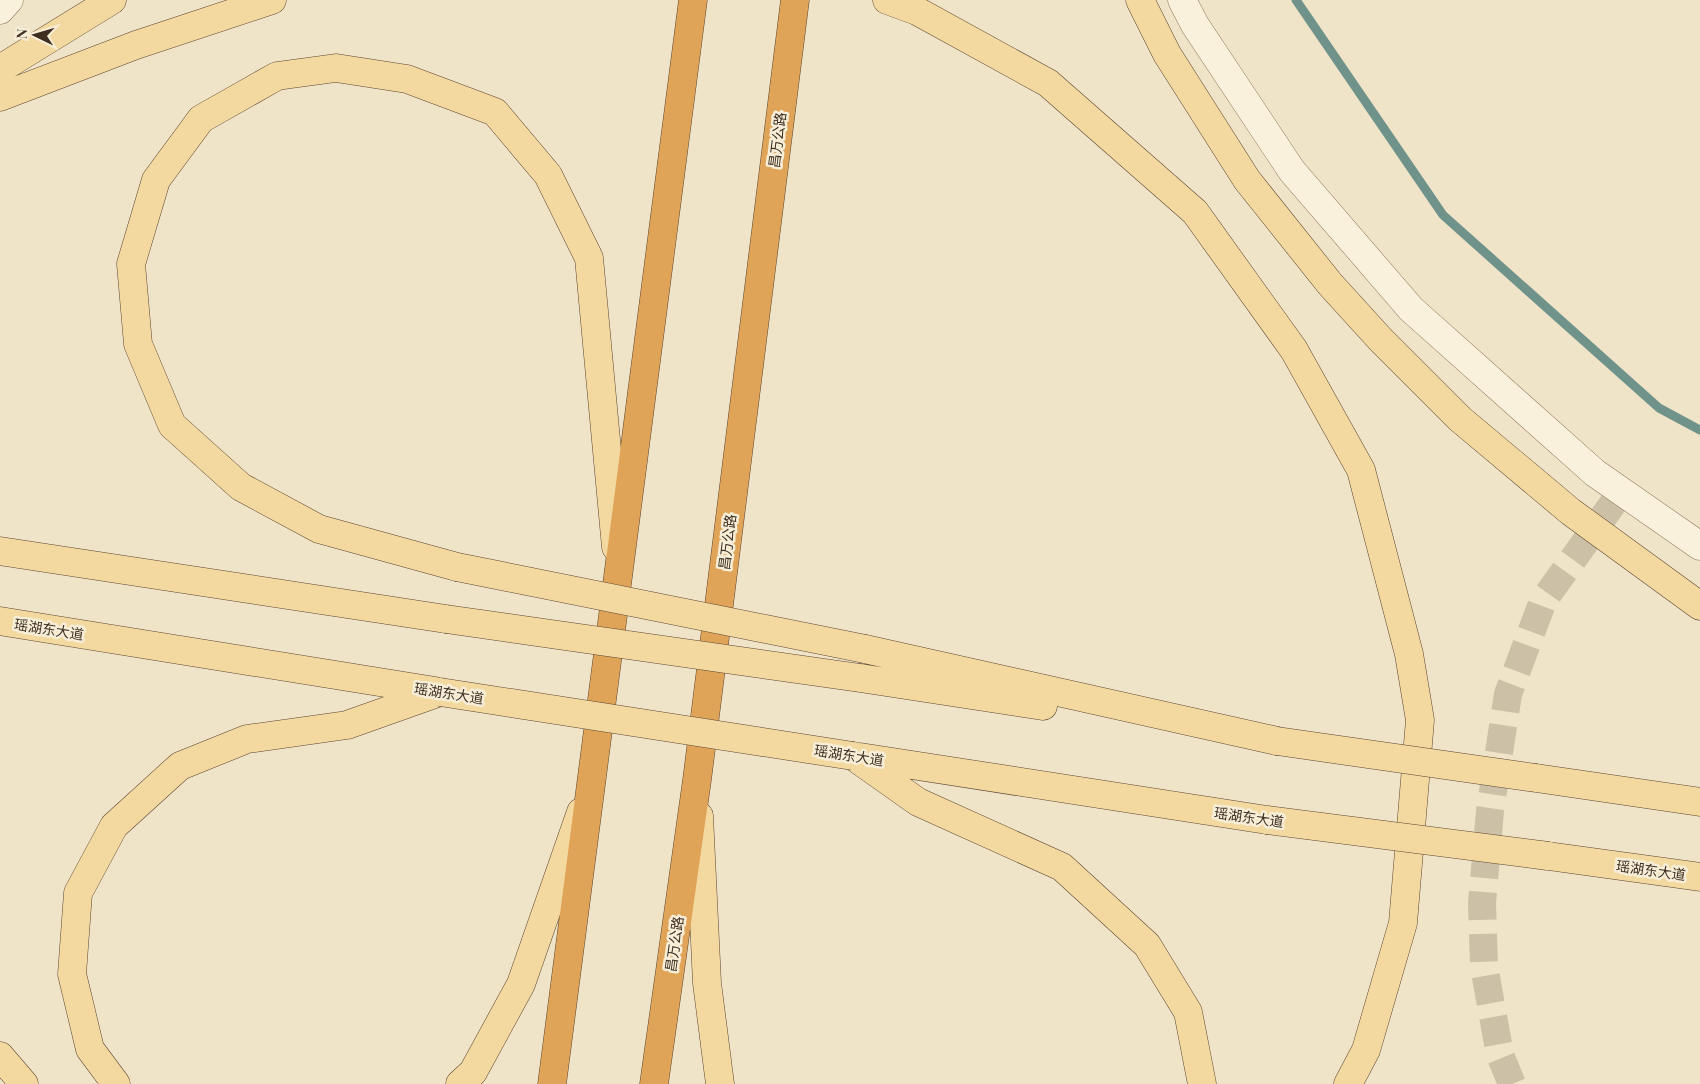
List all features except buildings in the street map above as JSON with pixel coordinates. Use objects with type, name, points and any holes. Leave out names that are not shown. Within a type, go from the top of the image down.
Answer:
[{"type":"highway","points":[[552,1084],[693,0]]},
{"type":"highway","name":"昌万公路","points":[[654,1084],[697,780],[795,0]]},
{"type":"main road","points":[[0,69],[112,0]]},
{"type":"main road","points":[[0,97],[136,45],[272,0]]},
{"type":"main road","points":[[887,0],[917,11],[1048,83],[1195,212],[1294,350],[1361,470],[1409,654],[1420,720],[1403,923],[1366,1050],[1348,1084]]},
{"type":"main road","points":[[1140,0],[1167,54],[1247,180],[1330,284],[1375,333],[1460,419],[1571,512],[1700,606]]},
{"type":"main road","points":[[619,571],[589,258],[548,175],[495,112],[407,79],[336,68],[277,76],[201,119],[156,180],[131,264],[138,344],[172,425],[241,486],[319,529],[457,567],[865,649],[1277,741]]},
{"type":"main road","points":[[0,551],[446,619],[1700,802]]},
{"type":"main road","name":"瑶湖东大道","points":[[0,621],[440,692],[1267,820],[1700,877]]},
{"type":"main road","points":[[116,1084],[90,1049],[72,974],[78,893],[114,826],[180,766],[247,739],[347,725],[440,692]]},
{"type":"main road","points":[[853,756],[918,802],[1062,867],[1147,945],[1188,1012],[1202,1084]]},
{"type":"main road","points":[[697,780],[707,983],[720,1084]]},
{"type":"main road","points":[[460,1084],[474,1072],[521,984],[591,784]]},
{"type":"main road","points":[[0,1056],[24,1084]]},
{"type":"street","points":[[0,10],[10,0]]},
{"type":"street","points":[[1182,0],[1195,25],[1292,171],[1411,309],[1595,472],[1700,546]]},
{"type":"waterway","points":[[1296,0],[1443,215],[1659,408],[1700,430]]},
{"type":"tunnel","points":[[1512,1084],[1500,1055],[1484,966],[1482,903],[1490,811],[1508,694],[1543,601],[1622,491]]}]
